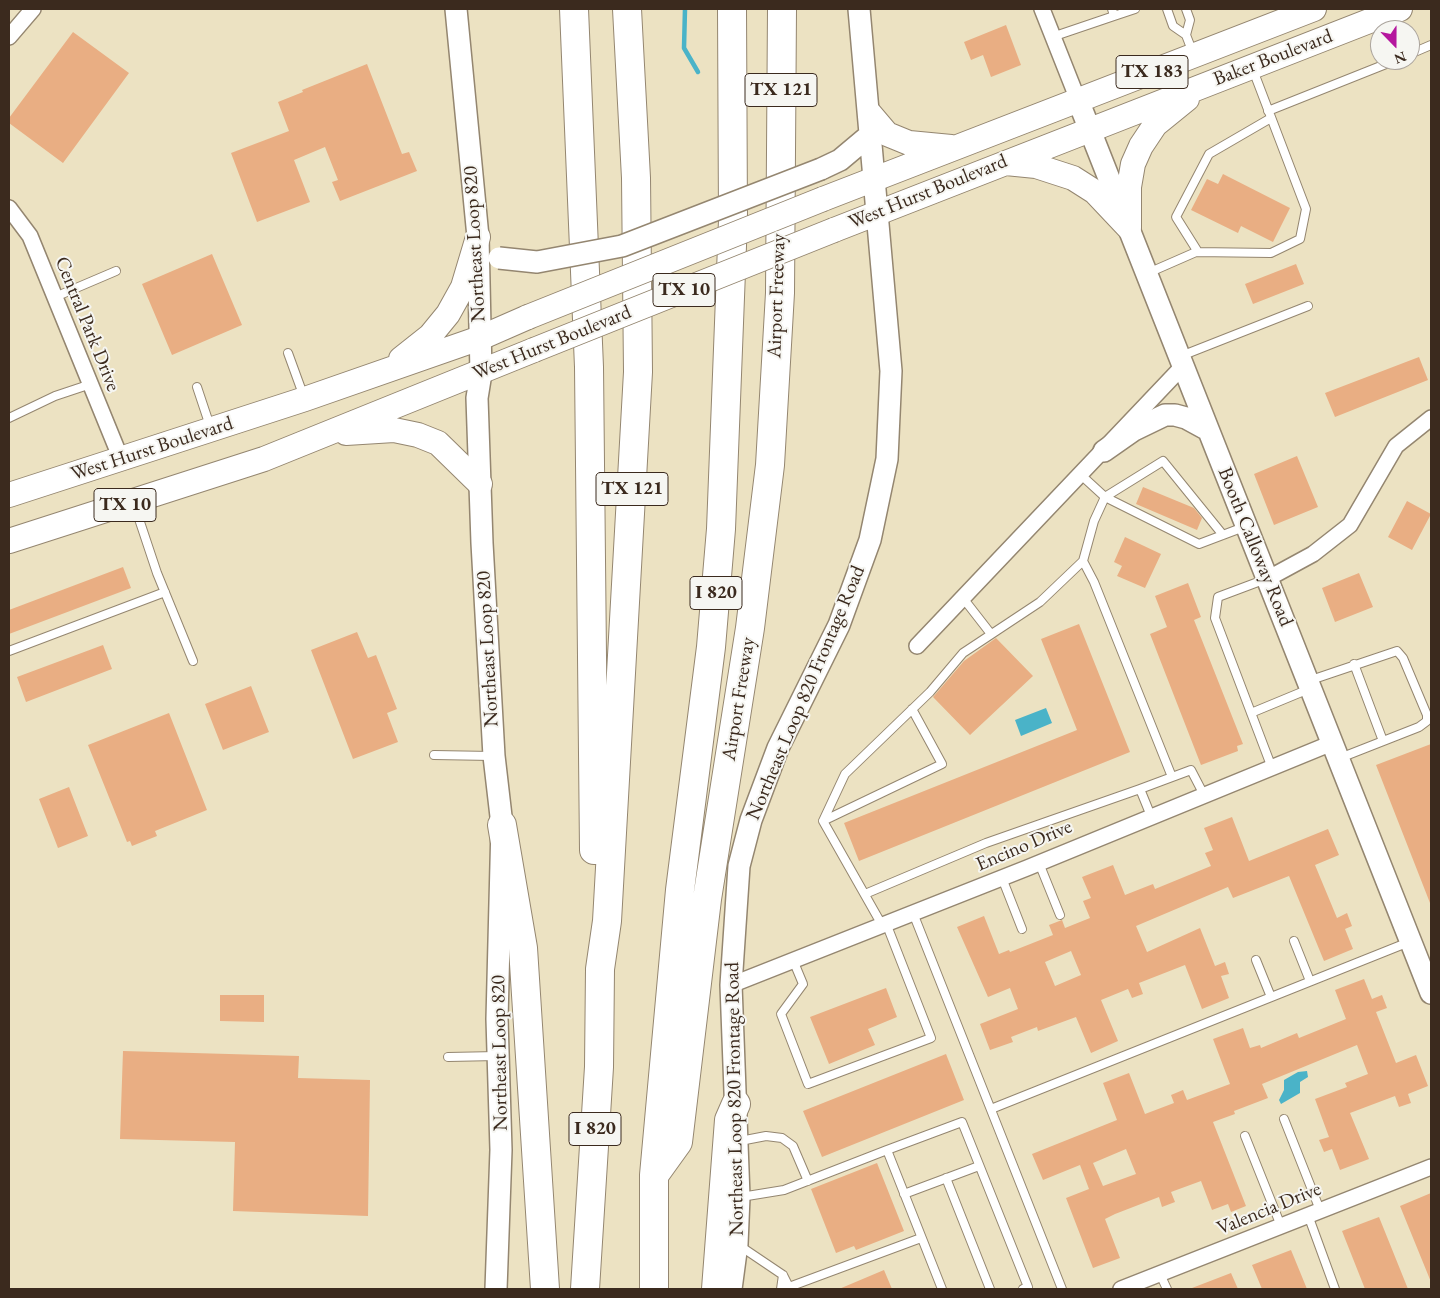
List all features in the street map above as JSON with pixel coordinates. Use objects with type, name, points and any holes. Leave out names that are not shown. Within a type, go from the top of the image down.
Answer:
[{"type":"highway","name":"I 820","points":[[574,9],[589,367],[595,921],[600,969],[598,1067],[585,1289]]},
{"type":"highway","name":"TX 121","points":[[600,969],[607,921],[638,372],[636,178],[627,9]]},
{"type":"highway","name":"I 820","points":[[654,1289],[654,1175],[680,890],[711,647],[721,529],[733,220],[732,9]]},
{"type":"highway","name":"Airport Freeway","points":[[654,1175],[678,1142],[707,899],[750,628],[770,465],[780,292],[782,9]]},
{"type":"highway","points":[[502,826],[523,948],[545,1289]]},
{"type":"highway","points":[[716,1289],[729,1120],[736,1104]]},
{"type":"main road","name":"Northeast Loop 820","points":[[456,9],[478,238],[480,373],[477,398],[482,542],[494,756],[502,826],[497,1019],[501,1150],[496,1289]]},
{"type":"main road","name":"Northeast Loop 820 Frontage Road","points":[[732,1289],[737,1244],[739,1197],[731,985],[739,866],[750,820],[778,748],[839,625],[870,540],[887,459],[891,371],[860,9]]},
{"type":"main road","name":"Baker Boulevard","points":[[1078,100],[1190,45],[1314,9]]},
{"type":"main road","name":"Baker Boulevard","points":[[1089,129],[1400,9]]},
{"type":"main road","points":[[1128,228],[1133,164],[1141,146],[1155,125],[1172,109],[1212,81]]},
{"type":"main road","name":"Booth Calloway Road","points":[[1078,100],[1431,993]]},
{"type":"main road","name":"West Hurst Boulevard","points":[[9,495],[211,431],[480,338],[823,198],[1078,100]]},
{"type":"main road","points":[[478,238],[485,252],[499,258],[537,262],[622,246],[840,160],[870,124],[887,134],[909,142],[955,148]]},
{"type":"main road","name":"West Hurst Boulevard","points":[[9,541],[264,459],[1089,129]]},
{"type":"main road","points":[[1004,162],[1036,166],[1074,178],[1095,192],[1128,228]]},
{"type":"main road","points":[[376,374],[419,345],[443,320],[463,287],[478,238]]},
{"type":"main road","points":[[1104,451],[1134,430],[1165,416],[1181,416],[1208,430]]},
{"type":"main road","points":[[329,434],[394,430],[418,435],[438,443],[480,484]]},
{"type":"street","points":[[9,37],[33,9]]},
{"type":"street","points":[[1042,9],[1078,100]]},
{"type":"street","name":"Central Park Drive","points":[[9,208],[30,236],[121,459]]},
{"type":"street","points":[[917,646],[1104,451],[1181,361]]},
{"type":"street","points":[[1267,579],[1313,554],[1350,525],[1396,446],[1431,418]]},
{"type":"street","name":"Encino Drive","points":[[731,985],[1002,878],[1272,768],[1335,751]]},
{"type":"street","name":"Valencia Drive","points":[[1120,1289],[1431,1166]]},
{"type":"lane","points":[[1052,37],[1113,12],[1136,9]]},
{"type":"lane","points":[[1167,9],[1174,26],[1190,45]]},
{"type":"lane","points":[[1186,9],[1190,20],[1190,45]]},
{"type":"lane","points":[[1146,274],[1198,252],[1271,253],[1300,240],[1306,209],[1251,66]]},
{"type":"lane","points":[[1198,252],[1176,217],[1209,154],[1270,115],[1373,70]]},
{"type":"lane","points":[[55,297],[116,271]]},
{"type":"lane","points":[[1181,361],[1308,306]]},
{"type":"lane","points":[[288,353],[305,399]]},
{"type":"lane","points":[[9,418],[55,396],[90,384]]},
{"type":"lane","points":[[196,387],[211,431]]},
{"type":"lane","points":[[823,821],[845,774],[912,709],[963,654],[1040,602],[1084,561],[1094,521],[1105,497],[1163,461],[1223,535]]},
{"type":"lane","points":[[1081,475],[1105,497],[1199,544],[1246,526]]},
{"type":"lane","points":[[134,502],[193,661]]},
{"type":"lane","points":[[1084,561],[1172,777]]},
{"type":"lane","points":[[1267,579],[1218,597],[1215,618],[1272,768]]},
{"type":"lane","points":[[9,651],[166,592]]},
{"type":"lane","points":[[963,598],[991,634]]},
{"type":"lane","points":[[1251,712],[1354,664],[1397,651],[1402,658],[1427,715],[1427,721],[1419,728],[1383,741],[1335,751]]},
{"type":"lane","points":[[1354,664],[1383,741]]},
{"type":"lane","points":[[823,821],[942,764],[912,709]]},
{"type":"lane","points":[[434,755],[494,756]]},
{"type":"lane","points":[[864,894],[986,843],[1191,770],[1204,795]]},
{"type":"lane","points":[[1140,789],[1151,816]]},
{"type":"lane","points":[[793,960],[803,984],[781,1014],[808,1084],[931,1038],[884,924],[864,894],[823,821]]},
{"type":"lane","points":[[1039,863],[1060,915]]},
{"type":"lane","points":[[1002,878],[1022,929]]},
{"type":"lane","points":[[913,913],[1062,1289]]},
{"type":"lane","points":[[1294,941],[1310,981]]},
{"type":"lane","points":[[991,1109],[1411,941]]},
{"type":"lane","points":[[1256,960],[1271,997]]},
{"type":"lane","points":[[448,1057],[499,1056]]},
{"type":"lane","points":[[1284,1119],[1314,1213],[1335,1289]]},
{"type":"lane","points":[[739,1197],[784,1190],[962,1122],[1028,1287],[1023,1289]]},
{"type":"lane","points":[[738,1141],[766,1136],[782,1138],[793,1146],[808,1181]]},
{"type":"lane","points":[[1245,1136],[1281,1226]]},
{"type":"lane","points":[[887,1150],[942,1289]]},
{"type":"lane","points":[[904,1194],[979,1166]]},
{"type":"lane","points":[[946,1178],[990,1289]]},
{"type":"lane","points":[[737,1244],[783,1275],[787,1289],[921,1238]]},
{"type":"lane","points":[[1160,1274],[1167,1289]]},
{"type":"water","points":[[1046,708],[1052,723],[1021,736],[1015,720]]},
{"type":"water","points":[[1307,1071],[1308,1077],[1300,1082],[1300,1093],[1281,1104],[1279,1100],[1284,1090],[1284,1080],[1298,1072]]},
{"type":"building","points":[[1006,25],[1021,65],[991,77],[983,55],[971,60],[964,42]]},
{"type":"building","points":[[73,32],[129,73],[63,163],[9,123],[9,118]]},
{"type":"building","points":[[367,64],[402,154],[409,152],[417,171],[340,201],[332,182],[338,180],[325,147],[294,160],[310,202],[257,222],[231,153],[289,131],[278,102],[303,92],[302,90]]},
{"type":"building","points":[[1223,174],[1290,208],[1273,242],[1241,226],[1238,233],[1191,210],[1207,179],[1218,184]]},
{"type":"building","points":[[212,254],[242,325],[172,355],[142,284]]},
{"type":"building","points":[[1296,264],[1304,284],[1253,304],[1245,284]]},
{"type":"building","points":[[1419,357],[1428,380],[1335,417],[1325,393]]},
{"type":"building","points":[[1297,456],[1318,507],[1274,525],[1254,474]]},
{"type":"building","points":[[1143,487],[1194,508],[1202,518],[1197,530],[1136,504]]},
{"type":"building","points":[[1407,501],[1431,514],[1412,550],[1388,537]]},
{"type":"building","points":[[1125,537],[1161,554],[1145,588],[1117,576],[1122,566],[1114,562]]},
{"type":"building","points":[[123,567],[131,588],[9,634],[9,610]]},
{"type":"building","points":[[1359,573],[1373,607],[1335,622],[1322,588]]},
{"type":"building","points":[[1188,583],[1201,617],[1194,620],[1243,744],[1237,746],[1238,751],[1201,765],[1150,634],[1167,627],[1155,596]]},
{"type":"building","points":[[1079,624],[1130,752],[859,861],[844,823],[1077,730],[1041,639]]},
{"type":"building","points":[[357,632],[368,658],[376,655],[397,709],[387,713],[398,742],[353,759],[311,650]]},
{"type":"building","points":[[996,638],[1033,676],[970,735],[933,697],[964,661]]},
{"type":"building","points":[[103,645],[112,669],[26,702],[17,677]]},
{"type":"building","points":[[251,686],[269,732],[223,750],[205,704]]},
{"type":"building","points":[[169,713],[207,810],[155,831],[157,836],[132,846],[130,841],[127,842],[88,745]]},
{"type":"building","points":[[1431,744],[1431,903],[1430,903],[1376,765]]},
{"type":"building","points":[[69,787],[88,836],[58,848],[39,799]]},
{"type":"building","points":[[1232,817],[1249,861],[1328,829],[1339,855],[1315,865],[1337,918],[1347,913],[1352,926],[1345,929],[1353,949],[1324,961],[1289,876],[1233,898],[1228,887],[1136,926],[1147,952],[1200,928],[1215,966],[1225,962],[1229,974],[1221,976],[1229,998],[1202,1009],[1185,965],[1139,983],[1143,994],[1132,998],[1128,989],[1101,1000],[1118,1041],[1091,1053],[1076,1017],[1038,1031],[1037,1027],[1011,1037],[1013,1042],[990,1050],[980,1024],[1018,1009],[1010,988],[988,997],[957,927],[984,916],[999,954],[1009,950],[1010,952],[1053,935],[1049,925],[1062,920],[1065,928],[1090,918],[1083,901],[1091,898],[1082,877],[1113,865],[1125,895],[1153,884],[1155,889],[1211,866],[1205,853],[1213,850],[1204,828]],"holes":[[[1071,951],[1081,975],[1055,986],[1045,962]]]},
{"type":"building","points":[[1364,979],[1372,999],[1382,995],[1387,1008],[1376,1012],[1396,1063],[1416,1055],[1428,1086],[1408,1094],[1411,1103],[1399,1107],[1395,1096],[1350,1113],[1369,1159],[1340,1170],[1332,1149],[1324,1152],[1319,1140],[1329,1137],[1315,1099],[1347,1087],[1345,1083],[1368,1074],[1357,1045],[1262,1084],[1268,1098],[1234,1111],[1235,1114],[1213,1122],[1246,1206],[1231,1212],[1228,1204],[1212,1210],[1201,1181],[1171,1192],[1175,1202],[1162,1207],[1159,1197],[1115,1214],[1105,1219],[1120,1258],[1093,1268],[1066,1198],[1089,1189],[1080,1165],[1043,1180],[1032,1154],[1117,1120],[1103,1083],[1129,1073],[1145,1114],[1174,1103],[1171,1095],[1183,1090],[1187,1100],[1230,1084],[1213,1039],[1243,1028],[1250,1048],[1260,1045],[1261,1048],[1297,1033],[1299,1038],[1346,1019],[1335,990]],"holes":[[[1126,1149],[1136,1174],[1103,1186],[1093,1163]]]},
{"type":"building","points":[[886,988],[897,1017],[868,1029],[875,1045],[829,1064],[810,1017]]},
{"type":"building","points":[[220,995],[264,995],[264,1022],[220,1021]]},
{"type":"building","points":[[123,1051],[299,1056],[298,1078],[370,1080],[368,1216],[233,1211],[235,1142],[120,1139]]},
{"type":"building","points":[[946,1054],[964,1100],[822,1157],[803,1111]]},
{"type":"building","points":[[877,1163],[904,1231],[856,1250],[854,1246],[836,1253],[811,1189]]},
{"type":"building","points":[[1431,1193],[1431,1282],[1400,1206]]},
{"type":"building","points":[[1379,1217],[1408,1289],[1365,1289],[1342,1231]]},
{"type":"building","points":[[1291,1250],[1307,1289],[1262,1289],[1252,1265]]},
{"type":"building","points":[[884,1270],[892,1289],[839,1289]]},
{"type":"building","points":[[1231,1273],[1238,1289],[1192,1289],[1192,1288]]},
{"type":"waterway","points":[[685,9],[684,48],[698,72]]}]
